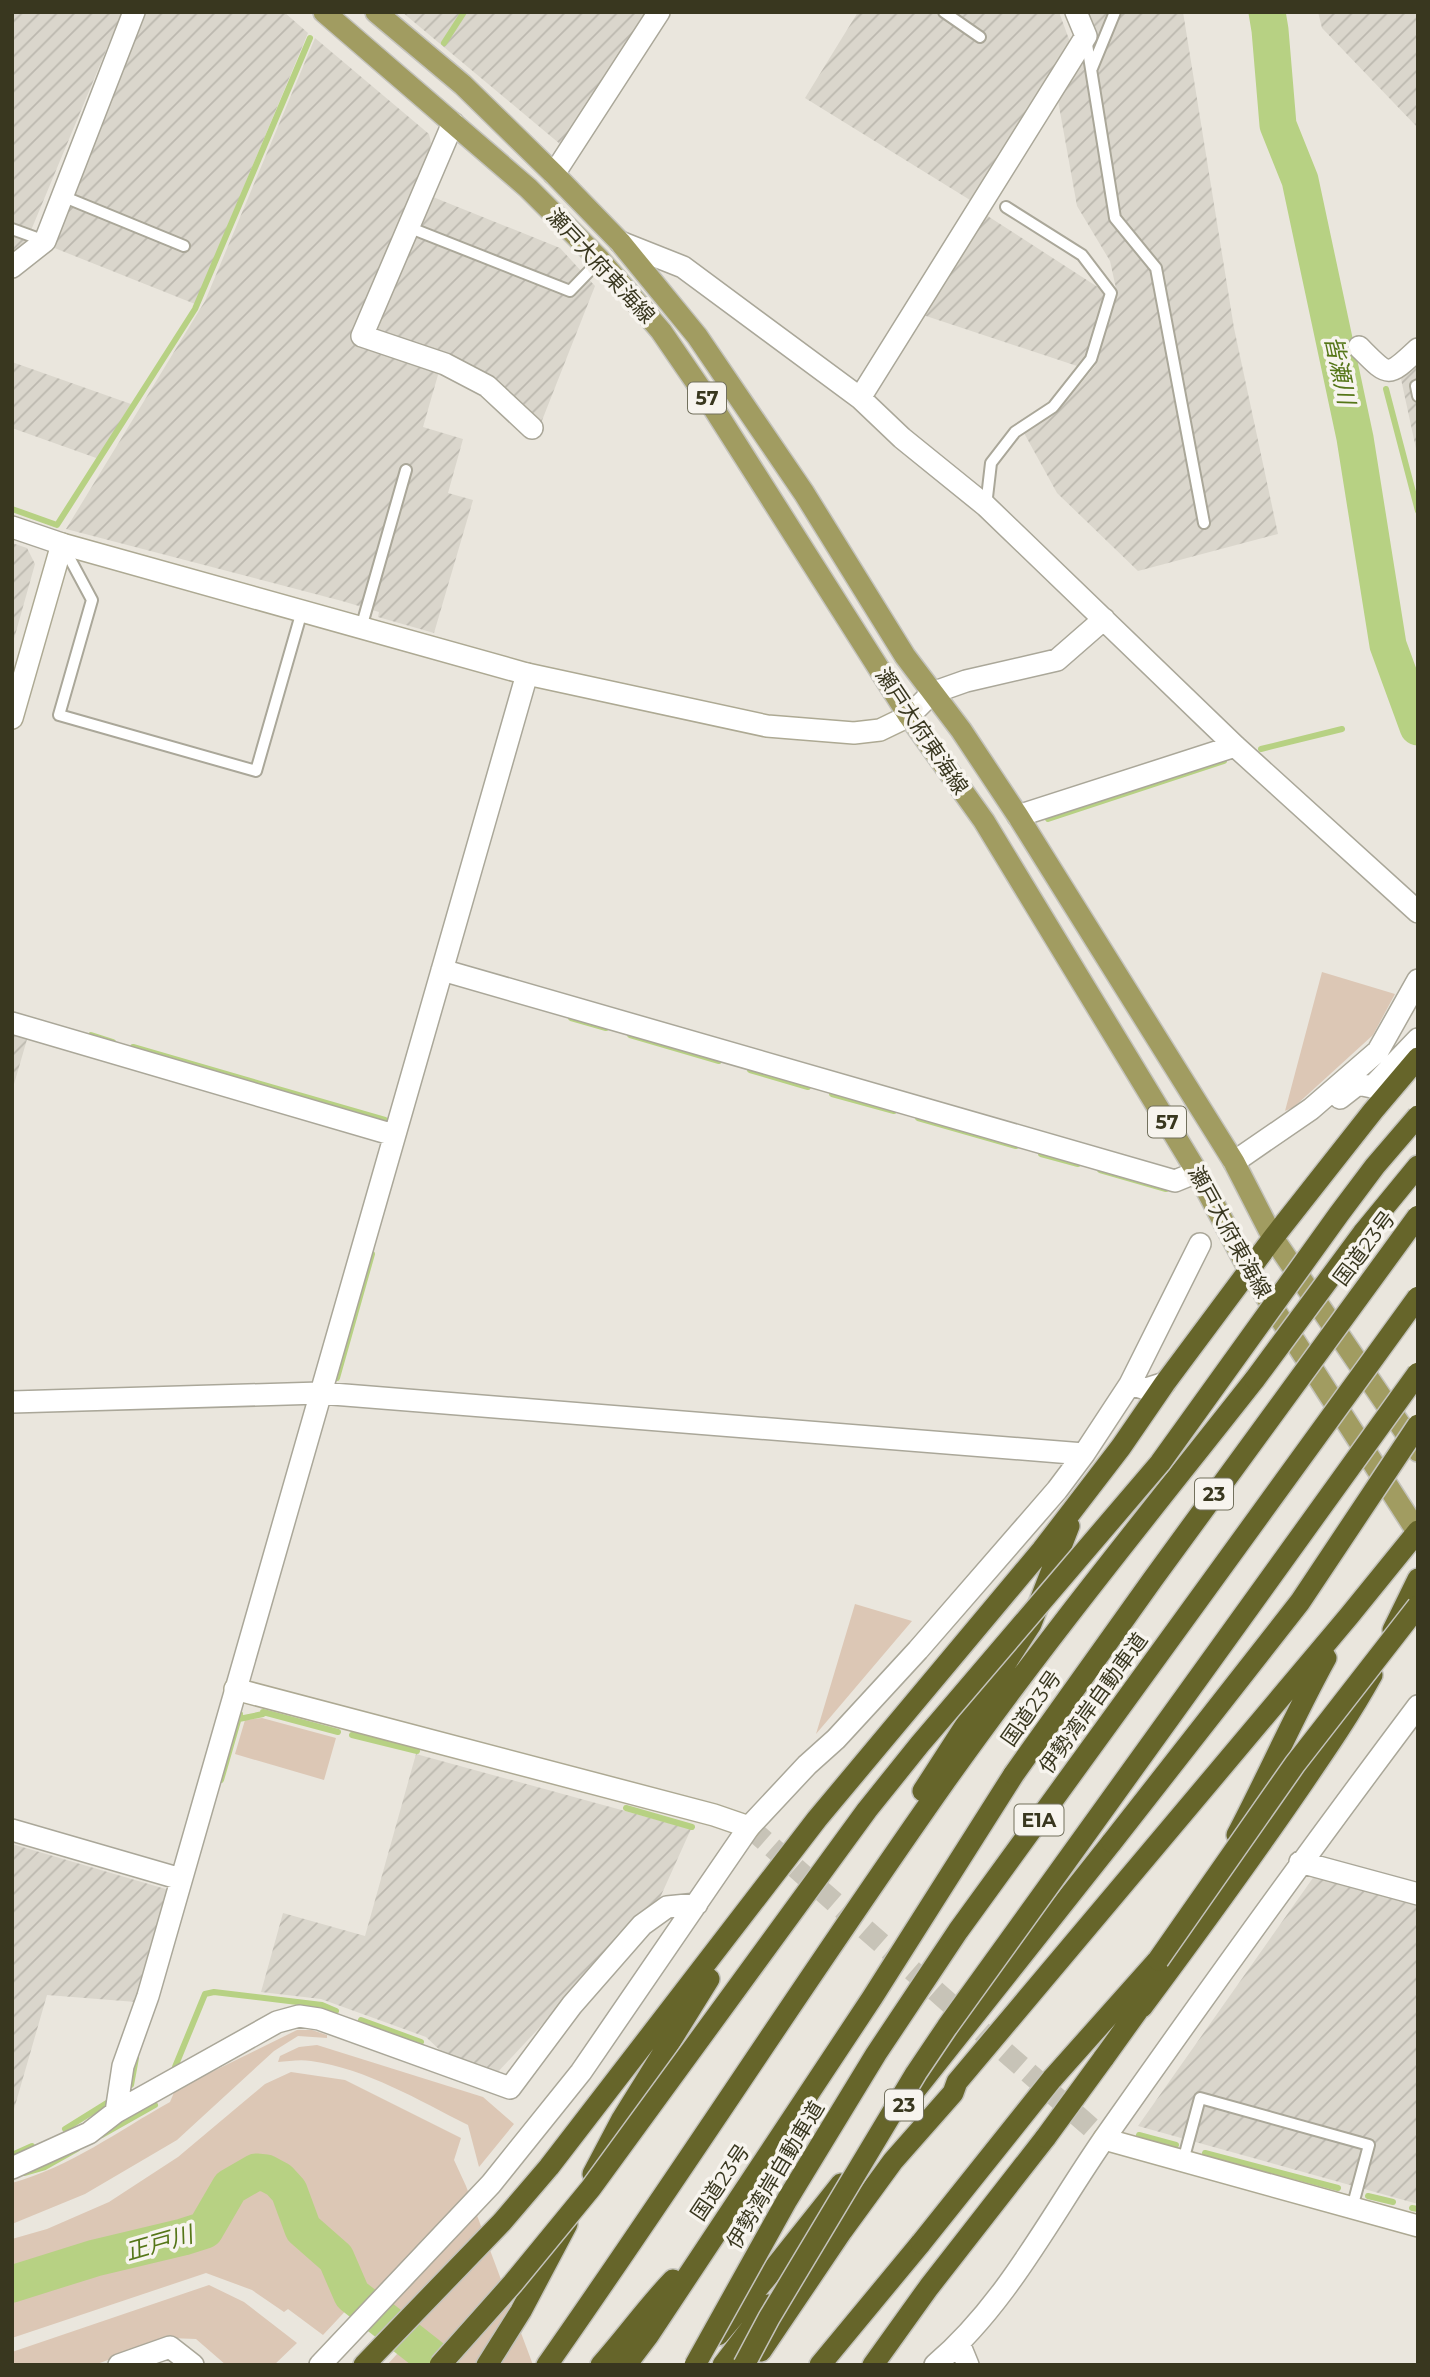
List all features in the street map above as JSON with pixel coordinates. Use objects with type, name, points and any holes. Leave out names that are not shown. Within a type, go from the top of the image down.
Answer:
[{"type":"highway","points":[[365,2365],[502,2222],[557,2157],[817,1819],[1042,1550],[1121,1447],[1273,1238],[1412,1064]]},
{"type":"highway","points":[[440,2365],[513,2283],[591,2188],[867,1810],[1160,1463],[1339,1214],[1418,1116]]},
{"type":"highway","points":[[547,2365],[671,2188],[847,1923],[948,1778],[1363,1233],[1418,1166]]},
{"type":"highway","name":"国道23号","points":[[708,2244],[872,1998],[1014,1774],[1418,1216]]},
{"type":"highway","name":"伊勢湾岸自動車道","points":[[694,2365],[787,2200],[876,2054],[951,1942],[1418,1297]]},
{"type":"highway","name":"E1A","points":[[744,2365],[769,2318],[947,2026],[1418,1373]]},
{"type":"highway","name":"23","points":[[694,2365],[776,2266],[1300,1602],[1418,1425]]},
{"type":"highway","points":[[847,1923],[932,1775],[1031,1624],[1078,1503]]},
{"type":"highway","name":"23","points":[[752,2365],[893,2161],[953,2093],[957,2082],[1418,1532]]},
{"type":"highway","points":[[873,2365],[1236,1880],[1353,1709],[1415,1593]]},
{"type":"highway","points":[[820,2365],[1052,2079],[1158,1960],[1415,1593]]},
{"type":"highway","points":[[1142,2007],[1176,1950],[1268,1776],[1294,1716],[1349,1616]]},
{"type":"highway","points":[[488,2365],[541,2275],[622,2119],[752,1905]]},
{"type":"highway","points":[[723,2365],[922,2114],[946,2087],[957,2082]]},
{"type":"highway","points":[[838,2365],[921,2243]]},
{"type":"highway","name":"23","points":[[601,2365],[652,2302],[708,2244]]},
{"type":"highway","name":"23","points":[[626,2365],[708,2244]]},
{"type":"main road","name":"瀬戸大府東海線","points":[[324,12],[528,188],[600,260],[661,331],[711,404],[909,716],[984,821],[1197,1172],[1249,1270],[1418,1532]]},
{"type":"main road","name":"瀬戸大府東海線","points":[[376,12],[463,85],[554,174],[620,242],[697,336],[804,493],[905,656],[961,730],[1018,816],[1234,1162],[1273,1238],[1418,1451]]},
{"type":"street","points":[[12,267],[45,241],[134,12]]},
{"type":"street","points":[[554,174],[659,12]]},
{"type":"street","points":[[860,398],[1086,36],[1076,12]]},
{"type":"street","points":[[453,123],[362,335],[445,364],[487,386],[532,428]]},
{"type":"street","points":[[620,242],[683,267],[860,398],[902,438],[986,506],[1235,746],[1418,912]]},
{"type":"street","points":[[1359,347],[1389,371],[1395,370],[1418,349]]},
{"type":"street","points":[[12,527],[62,544],[527,674],[767,726],[793,729],[854,733],[880,730],[909,716],[932,693],[966,681],[1057,660],[1104,619]]},
{"type":"street","points":[[12,718],[62,544]]},
{"type":"street","points":[[116,2112],[123,2066],[148,1996],[527,674]]},
{"type":"street","points":[[1018,816],[1235,746]]},
{"type":"street","points":[[442,970],[1175,1181],[1197,1172]]},
{"type":"street","points":[[1234,1162],[1311,1109],[1378,1051],[1418,980]]},
{"type":"street","points":[[12,1023],[394,1135]]},
{"type":"street","points":[[1311,1109],[1322,1112],[1358,1084],[1372,1087],[1418,1039]]},
{"type":"street","points":[[321,2364],[491,2184],[581,2071],[749,1827],[807,1765],[836,1739],[918,1650],[1057,1490],[1130,1384],[1200,1244]]},
{"type":"street","points":[[1130,1384],[1146,1389],[1165,1383]]},
{"type":"street","points":[[12,1402],[320,1393],[1084,1454]]},
{"type":"street","points":[[235,1689],[714,1815],[749,1827]]},
{"type":"street","points":[[935,2365],[960,2343],[998,2300],[1104,2139],[1300,1862],[1418,1706]]},
{"type":"street","points":[[12,1830],[181,1879]]},
{"type":"street","points":[[1300,1862],[1418,1894]]},
{"type":"street","points":[[12,2168],[89,2133],[116,2112],[277,2022],[299,2016],[319,2019],[510,2088],[572,2005],[642,1926],[667,1907],[697,1904]]},
{"type":"street","points":[[1104,2139],[1418,2226]]},
{"type":"street","points":[[960,2343],[968,2365]]},
{"type":"street","points":[[119,2365],[165,2357],[170,2347],[193,2365]]},
{"type":"lane","points":[[944,12],[980,37]]},
{"type":"lane","points":[[1091,71],[1115,12]]},
{"type":"lane","points":[[1086,36],[1115,218],[1156,268],[1204,523]]},
{"type":"lane","points":[[62,196],[184,246]]},
{"type":"lane","points":[[986,506],[990,463],[1015,432],[1053,407],[1091,359],[1111,293],[1082,255],[1006,207]]},
{"type":"lane","points":[[408,227],[570,291],[600,260]]},
{"type":"lane","points":[[12,229],[45,241]]},
{"type":"lane","points":[[1418,384],[1418,396]]},
{"type":"lane","points":[[361,628],[406,470]]},
{"type":"lane","points":[[62,544],[92,600],[59,715],[256,771],[302,611]]},
{"type":"lane","points":[[1183,2161],[1200,2098],[1370,2145],[1352,2208]]},
{"type":"shaded area","points":[[12,12],[122,12],[22,252],[12,259]]},
{"type":"shaded area","points":[[146,12],[284,12],[308,33],[195,304],[52,247]]},
{"type":"shaded area","points":[[402,12],[648,12],[565,144],[560,144]]},
{"type":"shaded area","points":[[858,12],[1059,12],[1070,42],[970,200],[805,98]]},
{"type":"shaded area","points":[[1085,12],[1183,12],[1234,328],[1278,534],[1138,571],[1057,493],[1024,433],[1067,400],[1095,366],[1117,293],[1110,261],[1077,206],[1057,95]]},
{"type":"shaded area","points":[[1318,12],[1418,12],[1418,128],[1322,28]]},
{"type":"shaded area","points":[[315,38],[429,134],[431,143],[421,179],[352,343],[440,368],[423,427],[463,439],[448,493],[473,500],[434,633],[378,617],[379,612],[342,601],[66,529],[205,301]]},
{"type":"shaded area","points":[[428,195],[560,248],[595,286],[541,423],[374,332]]},
{"type":"shaded area","points":[[983,213],[1107,293],[1100,324],[1080,367],[920,314]]},
{"type":"shaded area","points":[[12,362],[131,404],[99,459],[12,428]]},
{"type":"shaded area","points":[[1418,364],[1418,458],[1401,379]]},
{"type":"shaded area","points":[[12,543],[27,548],[35,564],[12,646]]},
{"type":"shaded area","points":[[1322,972],[1395,994],[1373,1035],[1294,1107],[1285,1111]]},
{"type":"shaded area","points":[[12,1032],[28,1036],[12,1091]]},
{"type":"shaded area","points":[[855,1604],[912,1621],[816,1734]]},
{"type":"shaded area","points":[[262,1718],[336,1738],[324,1780],[235,1754],[245,1720]]},
{"type":"shaded area","points":[[416,1754],[691,1829],[659,1900],[495,2075],[444,2054],[426,2037],[321,1999],[261,1992],[283,1913],[365,1936]]},
{"type":"shaded area","points":[[12,1844],[169,1890],[136,2002],[47,1995],[12,2116]]},
{"type":"shaded area","points":[[1315,1875],[1418,1902],[1418,2204],[1138,2126]]},
{"type":"shaded area","points":[[297,2030],[312,2030],[327,2035],[327,2038],[298,2036],[274,2051],[177,2140],[85,2194],[12,2224],[12,2183],[74,2158],[170,2102],[175,2090]]},
{"type":"shaded area","points":[[317,2045],[483,2097],[514,2124],[479,2167],[468,2125],[392,2087],[352,2071],[307,2060],[278,2062],[280,2056],[299,2047]]},
{"type":"shaded area","points":[[291,2072],[345,2080],[461,2138],[454,2160],[533,2365],[458,2365],[420,2331],[362,2300],[356,2293],[348,2263],[308,2224],[293,2185],[279,2174],[260,2168],[247,2169],[237,2175],[222,2193],[211,2214],[198,2228],[177,2235],[120,2245],[12,2278],[12,2239],[47,2229],[109,2202],[178,2157],[265,2084]]},
{"type":"shaded area","points":[[256,2176],[276,2181],[288,2200],[293,2222],[313,2255],[326,2258],[352,2304],[323,2335],[288,2309],[284,2312],[252,2290],[206,2273],[12,2338],[12,2294],[95,2272],[131,2257],[214,2239],[222,2229],[214,2225],[222,2206],[230,2199],[240,2196],[247,2181]]},
{"type":"shaded area","points":[[209,2285],[244,2302],[297,2343],[274,2365],[226,2365],[196,2339],[170,2338],[94,2365],[12,2365],[12,2352]]},
{"type":"shaded area","points":[[407,2343],[431,2365],[387,2365]]},
{"type":"waterway","points":[[444,43],[464,12]]},
{"type":"waterway","name":"皆瀬川","points":[[1267,12],[1278,125],[1300,180],[1355,438],[1388,645],[1418,727]]},
{"type":"waterway","points":[[12,509],[57,525],[195,309],[310,38]]},
{"type":"waterway","points":[[1386,389],[1418,511]]},
{"type":"waterway","points":[[1261,749],[1342,729]]},
{"type":"waterway","points":[[1048,819],[1224,761]]},
{"type":"waterway","points":[[571,1018],[606,1028]]},
{"type":"waterway","points":[[91,1035],[113,1042]]},
{"type":"waterway","points":[[630,1035],[719,1061]]},
{"type":"waterway","points":[[133,1047],[385,1120]]},
{"type":"waterway","points":[[750,1070],[808,1087]]},
{"type":"waterway","points":[[832,1094],[894,1111]]},
{"type":"waterway","points":[[918,1118],[1016,1146]]},
{"type":"waterway","points":[[1041,1154],[1078,1164]]},
{"type":"waterway","points":[[1100,1170],[1166,1189]]},
{"type":"waterway","points":[[337,1378],[372,1254]]},
{"type":"waterway","points":[[239,1719],[263,1712],[338,1732]]},
{"type":"waterway","points":[[221,1780],[240,1714]]},
{"type":"waterway","points":[[352,1735],[417,1751]]},
{"type":"waterway","points":[[626,1808],[692,1827]]},
{"type":"waterway","points":[[175,2067],[205,1994],[214,1992],[322,2005],[336,2011]]},
{"type":"waterway","points":[[361,2020],[421,2042]]},
{"type":"waterway","points":[[131,2085],[136,2058]]},
{"type":"waterway","points":[[65,2129],[110,2101]]},
{"type":"waterway","points":[[102,2135],[155,2105]]},
{"type":"waterway","points":[[1139,2135],[1176,2145]]},
{"type":"waterway","points":[[12,2155],[32,2146]]},
{"type":"waterway","points":[[24,2173],[45,2167],[77,2149]]},
{"type":"waterway","points":[[1205,2153],[1338,2188]]},
{"type":"waterway","name":"正戸川","points":[[12,2284],[95,2258],[205,2230],[230,2187],[256,2172],[266,2173],[279,2180],[289,2191],[303,2229],[336,2258],[352,2295],[441,2365]]},
{"type":"waterway","points":[[1368,2196],[1393,2202]]},
{"type":"waterway","points":[[1412,2208],[1418,2209]]},
{"type":"tunnel","points":[[749,1827],[1104,2139]]}]
